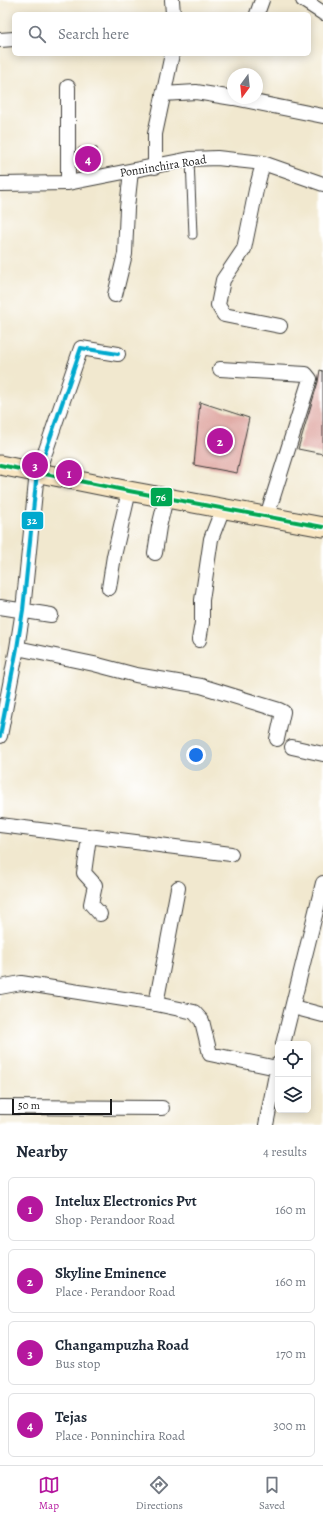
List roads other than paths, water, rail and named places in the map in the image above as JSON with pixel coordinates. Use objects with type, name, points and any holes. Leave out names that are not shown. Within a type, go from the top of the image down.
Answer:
[{"type":"main road","points":[[0,466],[323,527]]},
{"type":"street","points":[[172,0],[173,12]]},
{"type":"street","points":[[258,12],[262,0]]},
{"type":"street","points":[[303,0],[323,13]]},
{"type":"street","points":[[0,40],[12,39]]},
{"type":"street","points":[[155,167],[155,134],[172,56]]},
{"type":"street","points":[[68,87],[68,183]]},
{"type":"street","points":[[163,94],[196,92],[227,97]]},
{"type":"street","points":[[263,104],[323,116]]},
{"type":"street","name":"Ponninchira Road","points":[[0,184],[68,183],[190,160],[217,158],[263,163],[323,184]]},
{"type":"street","points":[[263,163],[244,248],[224,280],[218,306],[224,315],[280,326]]},
{"type":"street","points":[[115,295],[125,254],[127,208],[131,171]]},
{"type":"street","points":[[0,736],[17,648],[37,472],[81,348],[118,354]]},
{"type":"street","points":[[220,369],[306,374],[310,379],[267,516]]},
{"type":"street","points":[[109,588],[114,556],[129,491]]},
{"type":"street","points":[[155,554],[159,527],[166,498]]},
{"type":"street","points":[[199,640],[202,623],[202,600],[211,539],[223,508]]},
{"type":"street","points":[[0,607],[51,615]]},
{"type":"street","points":[[17,648],[94,664],[136,675],[201,686],[279,710],[283,712],[283,718],[277,739]]},
{"type":"street","points":[[292,747],[323,754]]},
{"type":"street","points":[[0,825],[231,854]]},
{"type":"street","points":[[89,837],[84,873],[95,885],[91,904],[100,914]]},
{"type":"street","points":[[284,1041],[323,883]]},
{"type":"street","points":[[156,1004],[178,888]]},
{"type":"street","points":[[0,986],[21,983],[156,1004],[194,1012],[202,1021],[210,1054],[275,1065]]},
{"type":"street","points":[[293,1007],[323,1015]]},
{"type":"street","points":[[266,1125],[276,1077]]},
{"type":"street","points":[[0,1107],[162,1108]]},
{"type":"lane","points":[[190,160],[193,235]]},
{"type":"place","name":"Tejas","points":[[88,159]]},
{"type":"place","name":"Skyline Eminence","points":[[220,441]]},
{"type":"place","name":"Changampuzha Road","points":[[35,465]]},
{"type":"place","name":"Intelux Electronics Pvt","points":[[69,473]]}]
